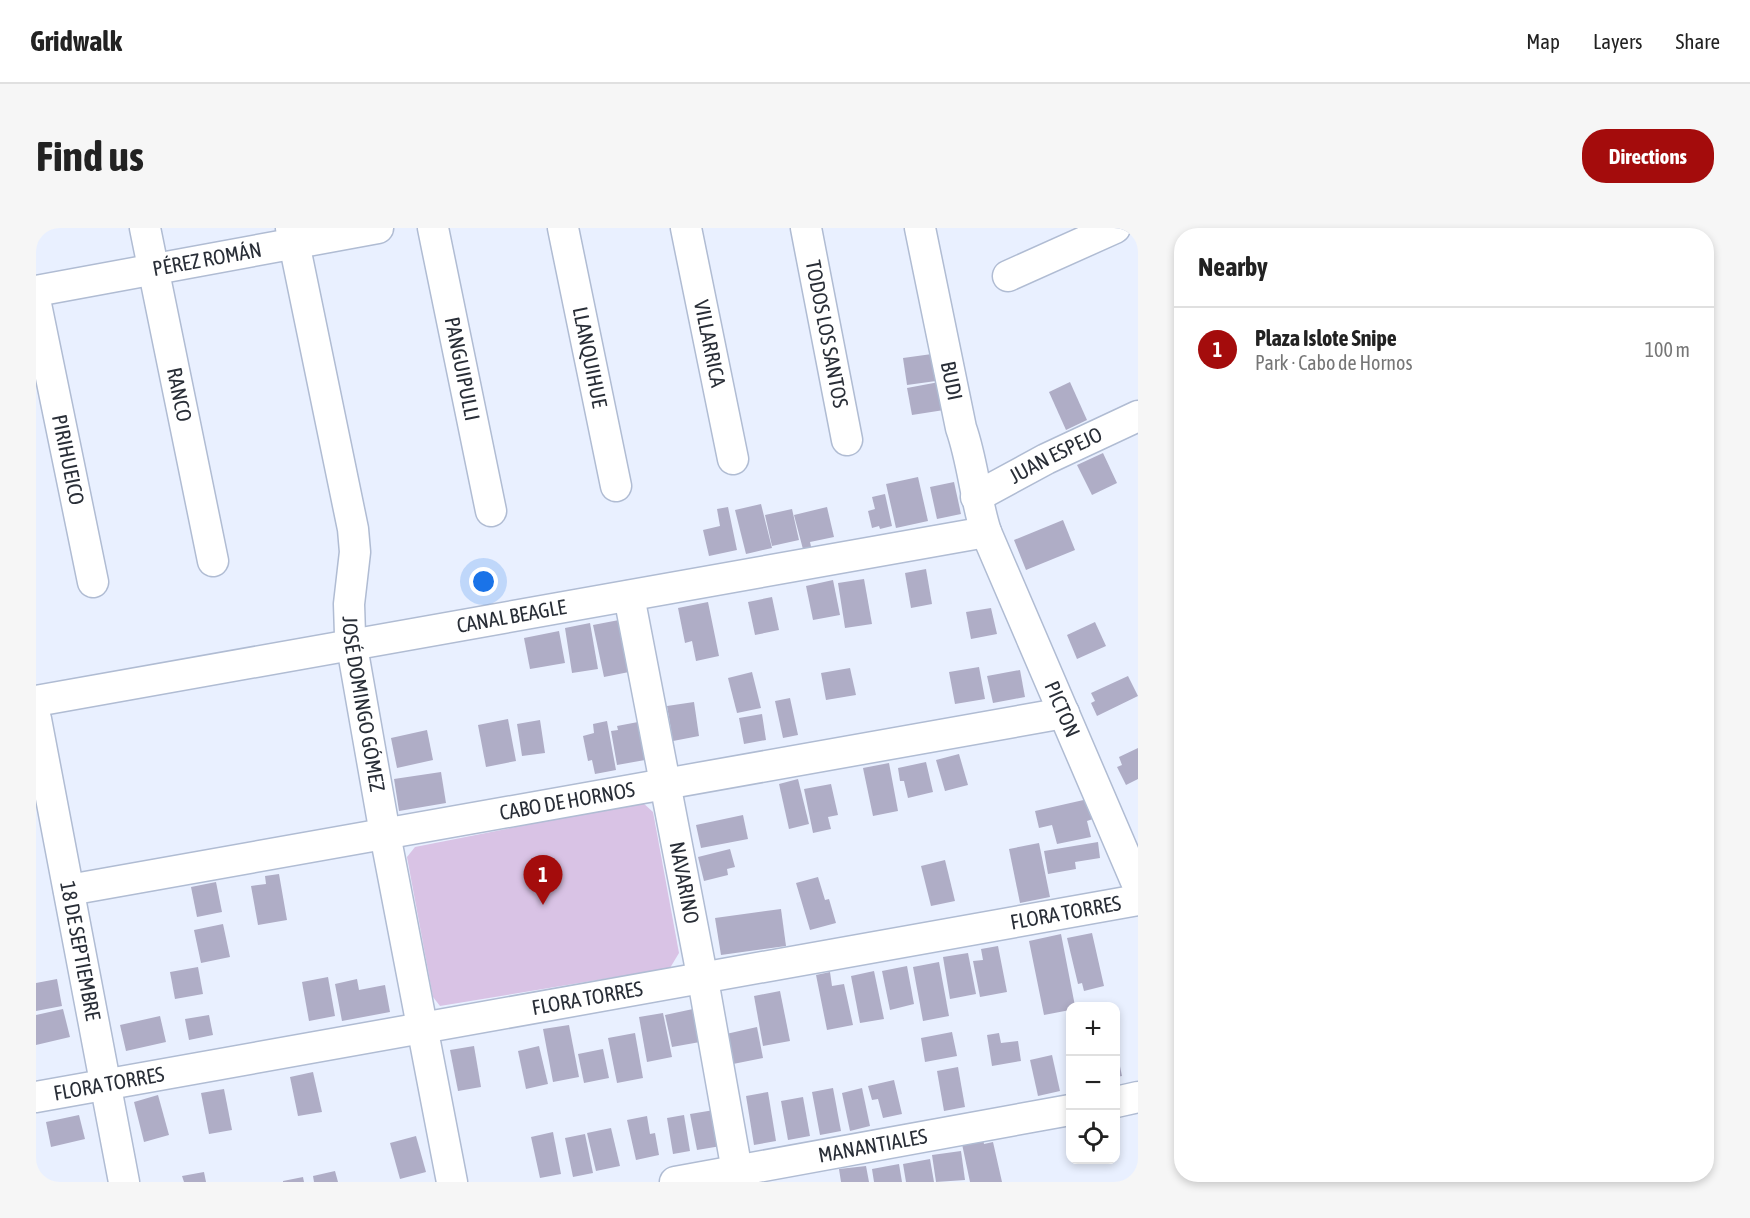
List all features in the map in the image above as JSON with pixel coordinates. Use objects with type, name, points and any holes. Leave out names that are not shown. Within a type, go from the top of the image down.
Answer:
[{"type":"street","name":"RANCO","points":[[145,228],[213,561]]},
{"type":"street","name":"PÉREZ ROMÁN","points":[[36,291],[153,270],[292,236],[378,228]]},
{"type":"street","name":"PANGUIPULLI","points":[[433,228],[491,511]]},
{"type":"street","name":"LLANQUIHUE","points":[[563,228],[616,486]]},
{"type":"street","name":"VILLARRICA","points":[[686,228],[734,459]]},
{"type":"street","name":"TODOS LOS SANTOS","points":[[806,228],[847,440]]},
{"type":"street","name":"BUDI","points":[[920,228],[976,497],[986,532]]},
{"type":"street","points":[[1008,276],[1115,228]]},
{"type":"street","name":"JOSÉ DOMINGO GÓMEZ","points":[[292,236],[353,529],[354,552],[349,623],[352,645],[385,834],[452,1182]]},
{"type":"street","name":"PIRIHUEICO","points":[[36,304],[93,582]]},
{"type":"street","name":"JUAN ESPEJO","points":[[976,497],[1046,459],[1138,416]]},
{"type":"street","name":"CANAL BEAGLE","points":[[36,701],[986,532]]},
{"type":"street","name":"PICTON","points":[[986,532],[1064,713],[1131,848],[1138,886]]},
{"type":"street","name":"NAVARINO","points":[[629,596],[737,1171]]},
{"type":"street","name":"CABO DE HORNOS","points":[[69,890],[1064,713]]},
{"type":"street","name":"18 DE SEPTIEMBRE","points":[[36,719],[124,1182]]},
{"type":"street","name":"FLORA TORRES","points":[[36,1097],[1138,900]]},
{"type":"street","points":[[1120,1101],[1138,1097]]},
{"type":"street","name":"MANANTIALES","points":[[675,1182],[1066,1111]]},
{"type":"shaded area","points":[[642,802],[653,812],[679,953],[670,968],[440,1006],[433,997],[407,857],[415,847]]},
{"type":"building","points":[[932,354],[936,381],[907,385],[903,358]]},
{"type":"building","points":[[939,382],[944,410],[912,415],[907,388]]},
{"type":"building","points":[[1070,382],[1087,420],[1066,430],[1049,392]]},
{"type":"building","points":[[1103,453],[1117,483],[1092,495],[1077,465]]},
{"type":"building","points":[[918,477],[928,521],[896,528],[886,484]]},
{"type":"building","points":[[954,482],[961,514],[937,519],[930,487]]},
{"type":"building","points":[[885,494],[892,526],[872,528],[868,511],[875,509],[872,497]]},
{"type":"building","points":[[761,504],[772,548],[746,554],[735,510]]},
{"type":"building","points":[[728,507],[737,550],[709,556],[703,530],[720,526],[717,509]]},
{"type":"building","points":[[827,507],[834,537],[810,542],[812,551],[804,553],[794,515]]},
{"type":"building","points":[[792,509],[799,540],[772,546],[765,515]]},
{"type":"building","points":[[1063,520],[1075,550],[1026,570],[1014,540]]},
{"type":"building","points":[[926,569],[932,604],[911,608],[905,573]]},
{"type":"building","points":[[864,579],[872,624],[845,628],[838,583]]},
{"type":"building","points":[[833,580],[840,615],[813,620],[806,586]]},
{"type":"building","points":[[772,597],[779,630],[755,635],[748,602]]},
{"type":"building","points":[[708,602],[719,656],[696,661],[692,641],[685,643],[678,608]]},
{"type":"building","points":[[991,608],[997,634],[971,639],[966,612]]},
{"type":"building","points":[[619,620],[629,672],[604,677],[593,625]]},
{"type":"building","points":[[1095,622],[1106,646],[1077,659],[1067,635]]},
{"type":"building","points":[[590,623],[598,669],[572,673],[565,628]]},
{"type":"building","points":[[559,631],[565,663],[530,669],[524,638]]},
{"type":"building","points":[[979,667],[985,699],[955,704],[949,672]]},
{"type":"building","points":[[850,668],[856,695],[826,700],[821,673]]},
{"type":"building","points":[[1020,670],[1025,697],[993,703],[987,676]]},
{"type":"building","points":[[752,672],[761,708],[737,713],[728,678]]},
{"type":"building","points":[[1128,676],[1138,696],[1097,716],[1091,703],[1095,701],[1091,693]]},
{"type":"building","points":[[790,698],[798,735],[783,738],[775,701]]},
{"type":"building","points":[[694,702],[699,736],[673,741],[667,706]]},
{"type":"building","points":[[762,714],[766,740],[744,744],[739,718]]},
{"type":"building","points":[[508,719],[516,761],[486,767],[478,725]]},
{"type":"building","points":[[540,720],[545,753],[522,756],[517,724]]},
{"type":"building","points":[[607,721],[616,770],[595,774],[592,760],[588,761],[583,736],[594,733],[593,724]]},
{"type":"building","points":[[638,722],[645,760],[617,765],[611,731],[618,730],[617,726]]},
{"type":"building","points":[[427,730],[433,760],[397,768],[391,738]]},
{"type":"building","points":[[1138,748],[1138,779],[1126,785],[1117,767],[1122,765],[1119,757]]},
{"type":"building","points":[[959,754],[968,785],[945,791],[936,760]]},
{"type":"building","points":[[926,762],[933,792],[908,798],[904,781],[900,781],[898,768]]},
{"type":"building","points":[[889,763],[898,811],[873,816],[863,768]]},
{"type":"building","points":[[441,772],[446,803],[399,811],[394,779]]},
{"type":"building","points":[[798,779],[809,824],[789,829],[779,784]]},
{"type":"building","points":[[831,784],[838,815],[828,817],[831,829],[813,833],[804,789]]},
{"type":"building","points":[[1088,799],[1096,818],[1087,821],[1091,837],[1057,844],[1052,825],[1039,828],[1035,811]]},
{"type":"building","points":[[743,815],[748,839],[701,848],[696,825]]},
{"type":"building","points":[[1098,842],[1100,858],[1075,862],[1076,869],[1048,874],[1044,851]]},
{"type":"building","points":[[1039,843],[1050,897],[1020,903],[1009,849]]},
{"type":"building","points":[[730,849],[735,867],[727,869],[728,875],[704,881],[698,857]]},
{"type":"building","points":[[945,860],[955,901],[931,906],[921,866]]},
{"type":"building","points":[[279,874],[287,920],[258,925],[251,886],[266,884],[265,876]]},
{"type":"building","points":[[818,877],[825,900],[829,899],[836,923],[810,930],[796,883]]},
{"type":"building","points":[[216,882],[222,912],[197,917],[191,887]]},
{"type":"building","points":[[781,909],[786,946],[721,955],[715,918]]},
{"type":"building","points":[[223,924],[230,957],[201,963],[194,930]]},
{"type":"building","points":[[1092,933],[1104,986],[1084,991],[1082,983],[1078,984],[1067,938]]},
{"type":"building","points":[[1061,934],[1074,1002],[1066,1002],[1066,1011],[1044,1015],[1029,941]]},
{"type":"building","points":[[998,946],[1007,992],[980,997],[973,961],[983,960],[981,949]]},
{"type":"building","points":[[968,953],[976,994],[950,999],[943,957]]},
{"type":"building","points":[[939,962],[949,1016],[923,1021],[913,967]]},
{"type":"building","points":[[907,966],[914,1004],[890,1010],[882,971]]},
{"type":"building","points":[[198,967],[203,994],[175,999],[170,972]]},
{"type":"building","points":[[874,971],[884,1019],[860,1023],[851,976]]},
{"type":"building","points":[[830,972],[832,986],[844,984],[853,1025],[827,1030],[816,975]]},
{"type":"building","points":[[328,977],[335,1016],[309,1021],[302,982]]},
{"type":"building","points":[[57,979],[62,1006],[36,1011],[36,983]]},
{"type":"building","points":[[357,979],[359,990],[385,985],[390,1012],[342,1021],[335,984]]},
{"type":"building","points":[[780,991],[790,1041],[763,1046],[754,996]]},
{"type":"building","points":[[63,1009],[70,1037],[36,1045],[36,1015]]},
{"type":"building","points":[[693,1009],[700,1042],[672,1047],[665,1015]]},
{"type":"building","points":[[663,1013],[672,1057],[647,1062],[639,1017]]},
{"type":"building","points":[[209,1015],[213,1035],[189,1040],[185,1019]]},
{"type":"building","points":[[160,1016],[166,1042],[126,1051],[120,1025]]},
{"type":"building","points":[[569,1025],[579,1077],[553,1082],[543,1029]]},
{"type":"building","points":[[757,1027],[763,1058],[733,1064],[726,1034]]},
{"type":"building","points":[[952,1032],[957,1056],[925,1062],[921,1038]]},
{"type":"building","points":[[635,1033],[643,1078],[617,1083],[608,1038]]},
{"type":"building","points":[[999,1033],[1001,1043],[1018,1041],[1021,1061],[992,1066],[987,1035]]},
{"type":"building","points":[[474,1046],[481,1087],[458,1091],[450,1050]]},
{"type":"building","points":[[539,1046],[548,1084],[526,1089],[518,1051]]},
{"type":"building","points":[[603,1049],[609,1078],[584,1083],[578,1054]]},
{"type":"building","points":[[1052,1055],[1060,1091],[1038,1096],[1030,1060]]},
{"type":"building","points":[[958,1067],[965,1107],[944,1111],[937,1071]]},
{"type":"building","points":[[313,1072],[322,1112],[298,1116],[290,1077]]},
{"type":"building","points":[[894,1080],[902,1114],[883,1118],[878,1099],[872,1100],[868,1086]]},
{"type":"building","points":[[833,1088],[841,1131],[820,1135],[812,1092]]},
{"type":"building","points":[[862,1088],[870,1126],[850,1131],[842,1093]]},
{"type":"building","points":[[224,1089],[232,1130],[209,1134],[201,1093]]},
{"type":"building","points":[[768,1092],[776,1141],[754,1145],[746,1096]]},
{"type":"building","points":[[158,1095],[169,1135],[144,1142],[134,1102]]},
{"type":"building","points":[[803,1097],[810,1136],[788,1140],[781,1101]]},
{"type":"building","points":[[714,1110],[721,1146],[697,1150],[690,1114]]},
{"type":"building","points":[[79,1115],[85,1139],[51,1147],[46,1122]]},
{"type":"building","points":[[684,1115],[690,1151],[673,1154],[667,1118]]},
{"type":"building","points":[[647,1116],[650,1134],[655,1133],[659,1155],[636,1160],[627,1120]]},
{"type":"building","points":[[611,1128],[620,1166],[596,1171],[587,1133]]},
{"type":"building","points":[[553,1132],[561,1174],[540,1178],[531,1137]]},
{"type":"building","points":[[585,1134],[593,1173],[573,1177],[565,1138]]},
{"type":"building","points":[[416,1136],[426,1172],[400,1179],[390,1143]]},
{"type":"building","points":[[983,1139],[984,1144],[993,1142],[1002,1182],[970,1182],[962,1144]]},
{"type":"building","points":[[961,1151],[965,1180],[936,1182],[932,1155]]},
{"type":"building","points":[[930,1159],[934,1182],[906,1182],[903,1164]]},
{"type":"building","points":[[899,1164],[902,1182],[874,1182],[872,1169]]},
{"type":"building","points":[[866,1166],[869,1182],[841,1182],[839,1169]]},
{"type":"building","points":[[335,1171],[338,1182],[314,1182],[313,1176]]},
{"type":"building","points":[[204,1172],[206,1182],[184,1182],[182,1176]]},
{"type":"building","points":[[303,1177],[304,1182],[283,1182],[283,1181]]},
{"type":"place","name":"Plaza Islote Snipe","points":[[543,905]]}]
